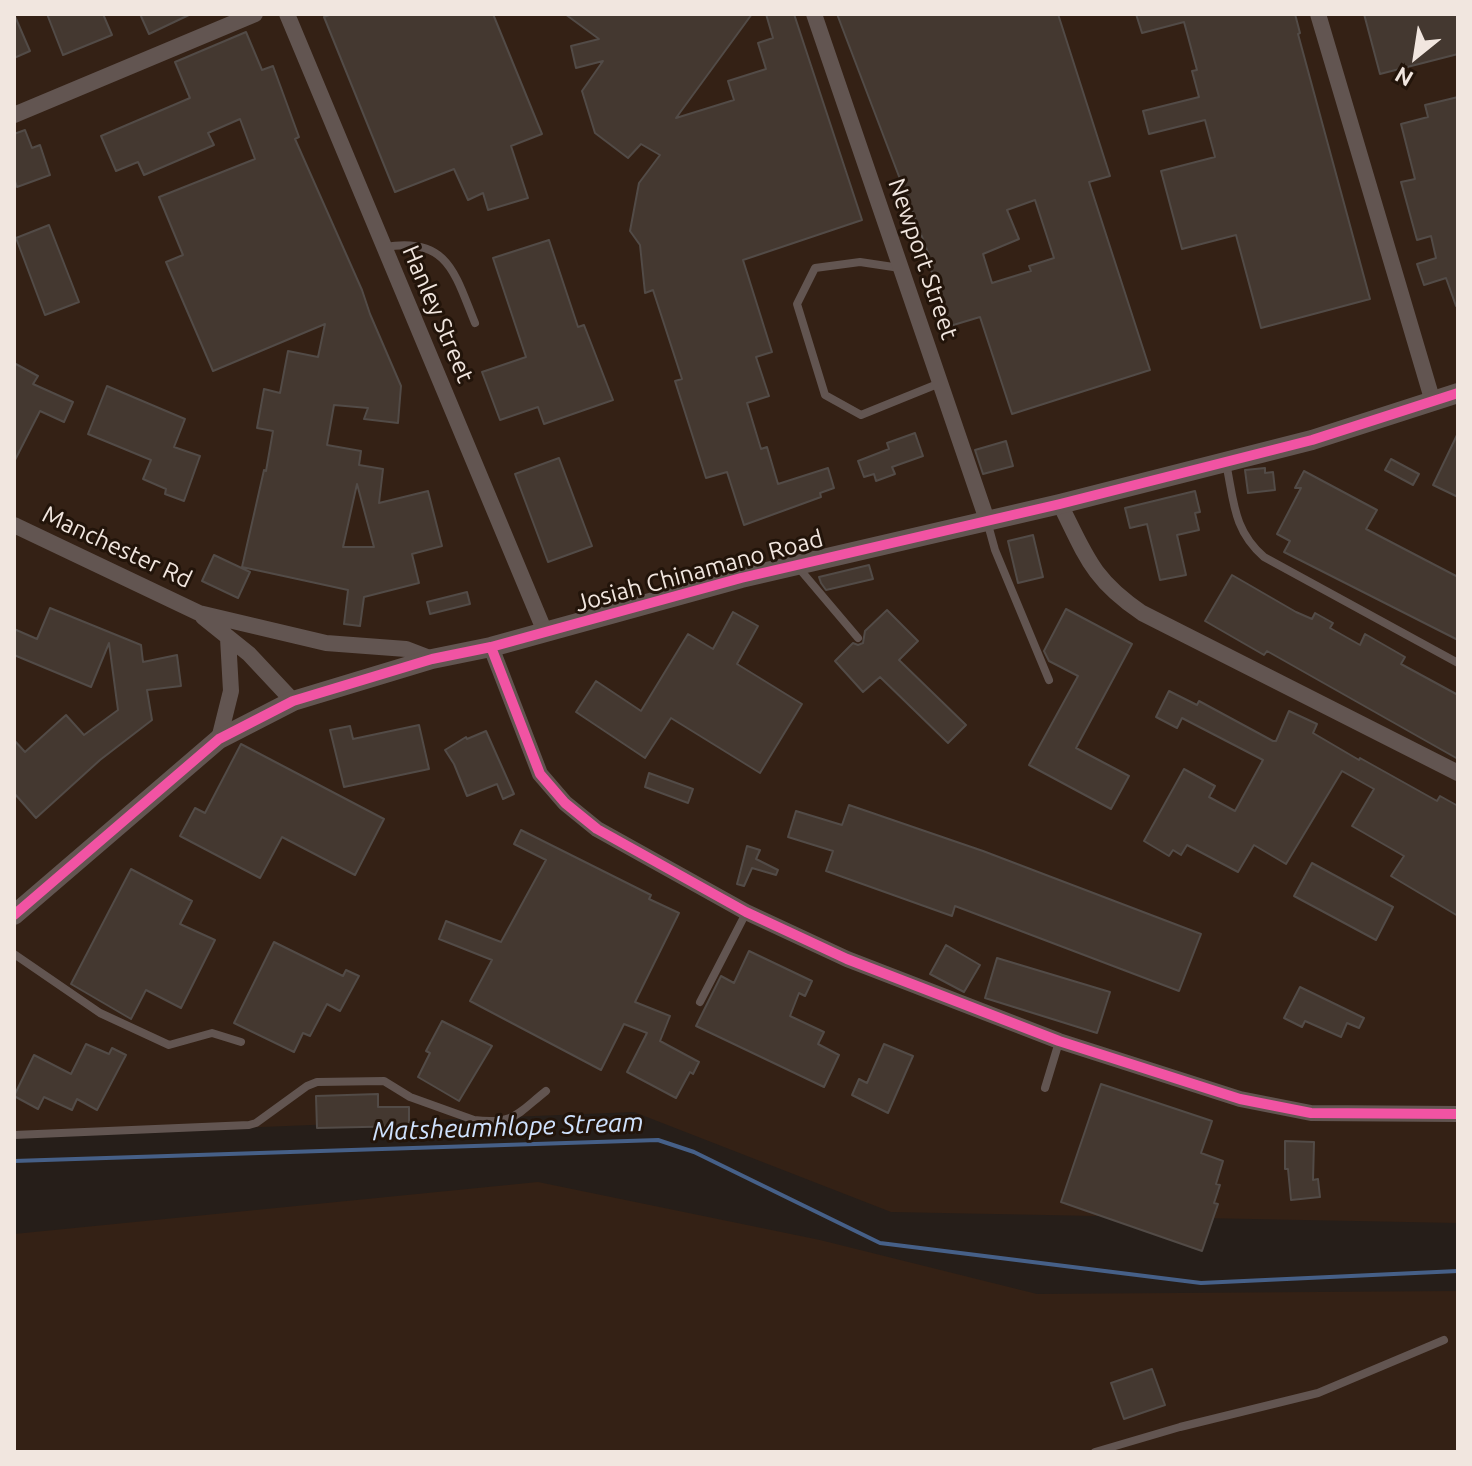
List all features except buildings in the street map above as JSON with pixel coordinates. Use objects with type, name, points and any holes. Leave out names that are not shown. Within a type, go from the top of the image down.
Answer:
[{"type":"street","points":[[14,115],[255,14]]},
{"type":"street","name":"Hanley Street","points":[[287,14],[545,632]]},
{"type":"street","name":"Newport Street","points":[[814,14],[987,520]]},
{"type":"street","points":[[1318,14],[1433,402]]},
{"type":"street","name":"Josiah Chinamano Road","points":[[14,915],[219,739],[293,701],[432,659],[491,647],[796,565],[1060,504],[1312,440],[1458,393]]},
{"type":"street","points":[[1060,504],[1092,569],[1115,594],[1142,613],[1458,773]]},
{"type":"street","name":"Manchester Rd","points":[[14,525],[199,613]]},
{"type":"street","points":[[199,613],[273,677],[293,701]]},
{"type":"street","points":[[199,613],[326,643],[406,649],[432,659]]},
{"type":"street","points":[[219,739],[231,691],[228,638]]},
{"type":"street","points":[[491,647],[540,774],[565,803],[597,829],[746,912],[847,959],[1059,1041],[1240,1099],[1311,1113],[1458,1114]]},
{"type":"lane","points":[[384,247],[420,244],[440,255],[456,277],[475,323]]},
{"type":"lane","points":[[901,268],[860,262],[815,268],[797,304],[820,381],[825,395],[861,415],[940,383]]},
{"type":"lane","points":[[1226,462],[1241,531],[1249,544],[1264,557],[1458,663]]},
{"type":"lane","points":[[987,520],[995,550],[1049,680]]},
{"type":"lane","points":[[796,565],[858,638]]},
{"type":"lane","points":[[700,1002],[746,912]]},
{"type":"lane","points":[[14,954],[100,1013],[169,1045],[212,1033],[241,1042]]},
{"type":"lane","points":[[1045,1088],[1059,1041]]},
{"type":"lane","points":[[14,1135],[249,1125],[317,1082],[384,1081],[410,1097],[474,1120],[485,1121],[509,1120],[546,1091]]},
{"type":"lane","points":[[1095,1452],[1180,1427],[1318,1393],[1444,1340]]},
{"type":"shaded area","points":[[14,14],[1458,14],[1458,1223],[891,1212],[634,1112],[14,1137]]},
{"type":"shaded area","points":[[538,1182],[820,1240],[1037,1294],[1458,1291],[1458,1452],[14,1452],[14,1234]]},
{"type":"waterway","name":"Matsheumhlope Stream","points":[[14,1161],[658,1140],[694,1152],[880,1243],[1201,1283],[1458,1271]]},
{"type":"cycle path","points":[[14,915],[219,739],[293,701],[432,659],[491,647],[741,578],[1060,504],[1312,440],[1458,393]]},
{"type":"cycle path","points":[[491,647],[540,774],[565,803],[597,829],[746,912],[847,959],[1059,1041],[1240,1099],[1311,1113],[1458,1114]]}]
